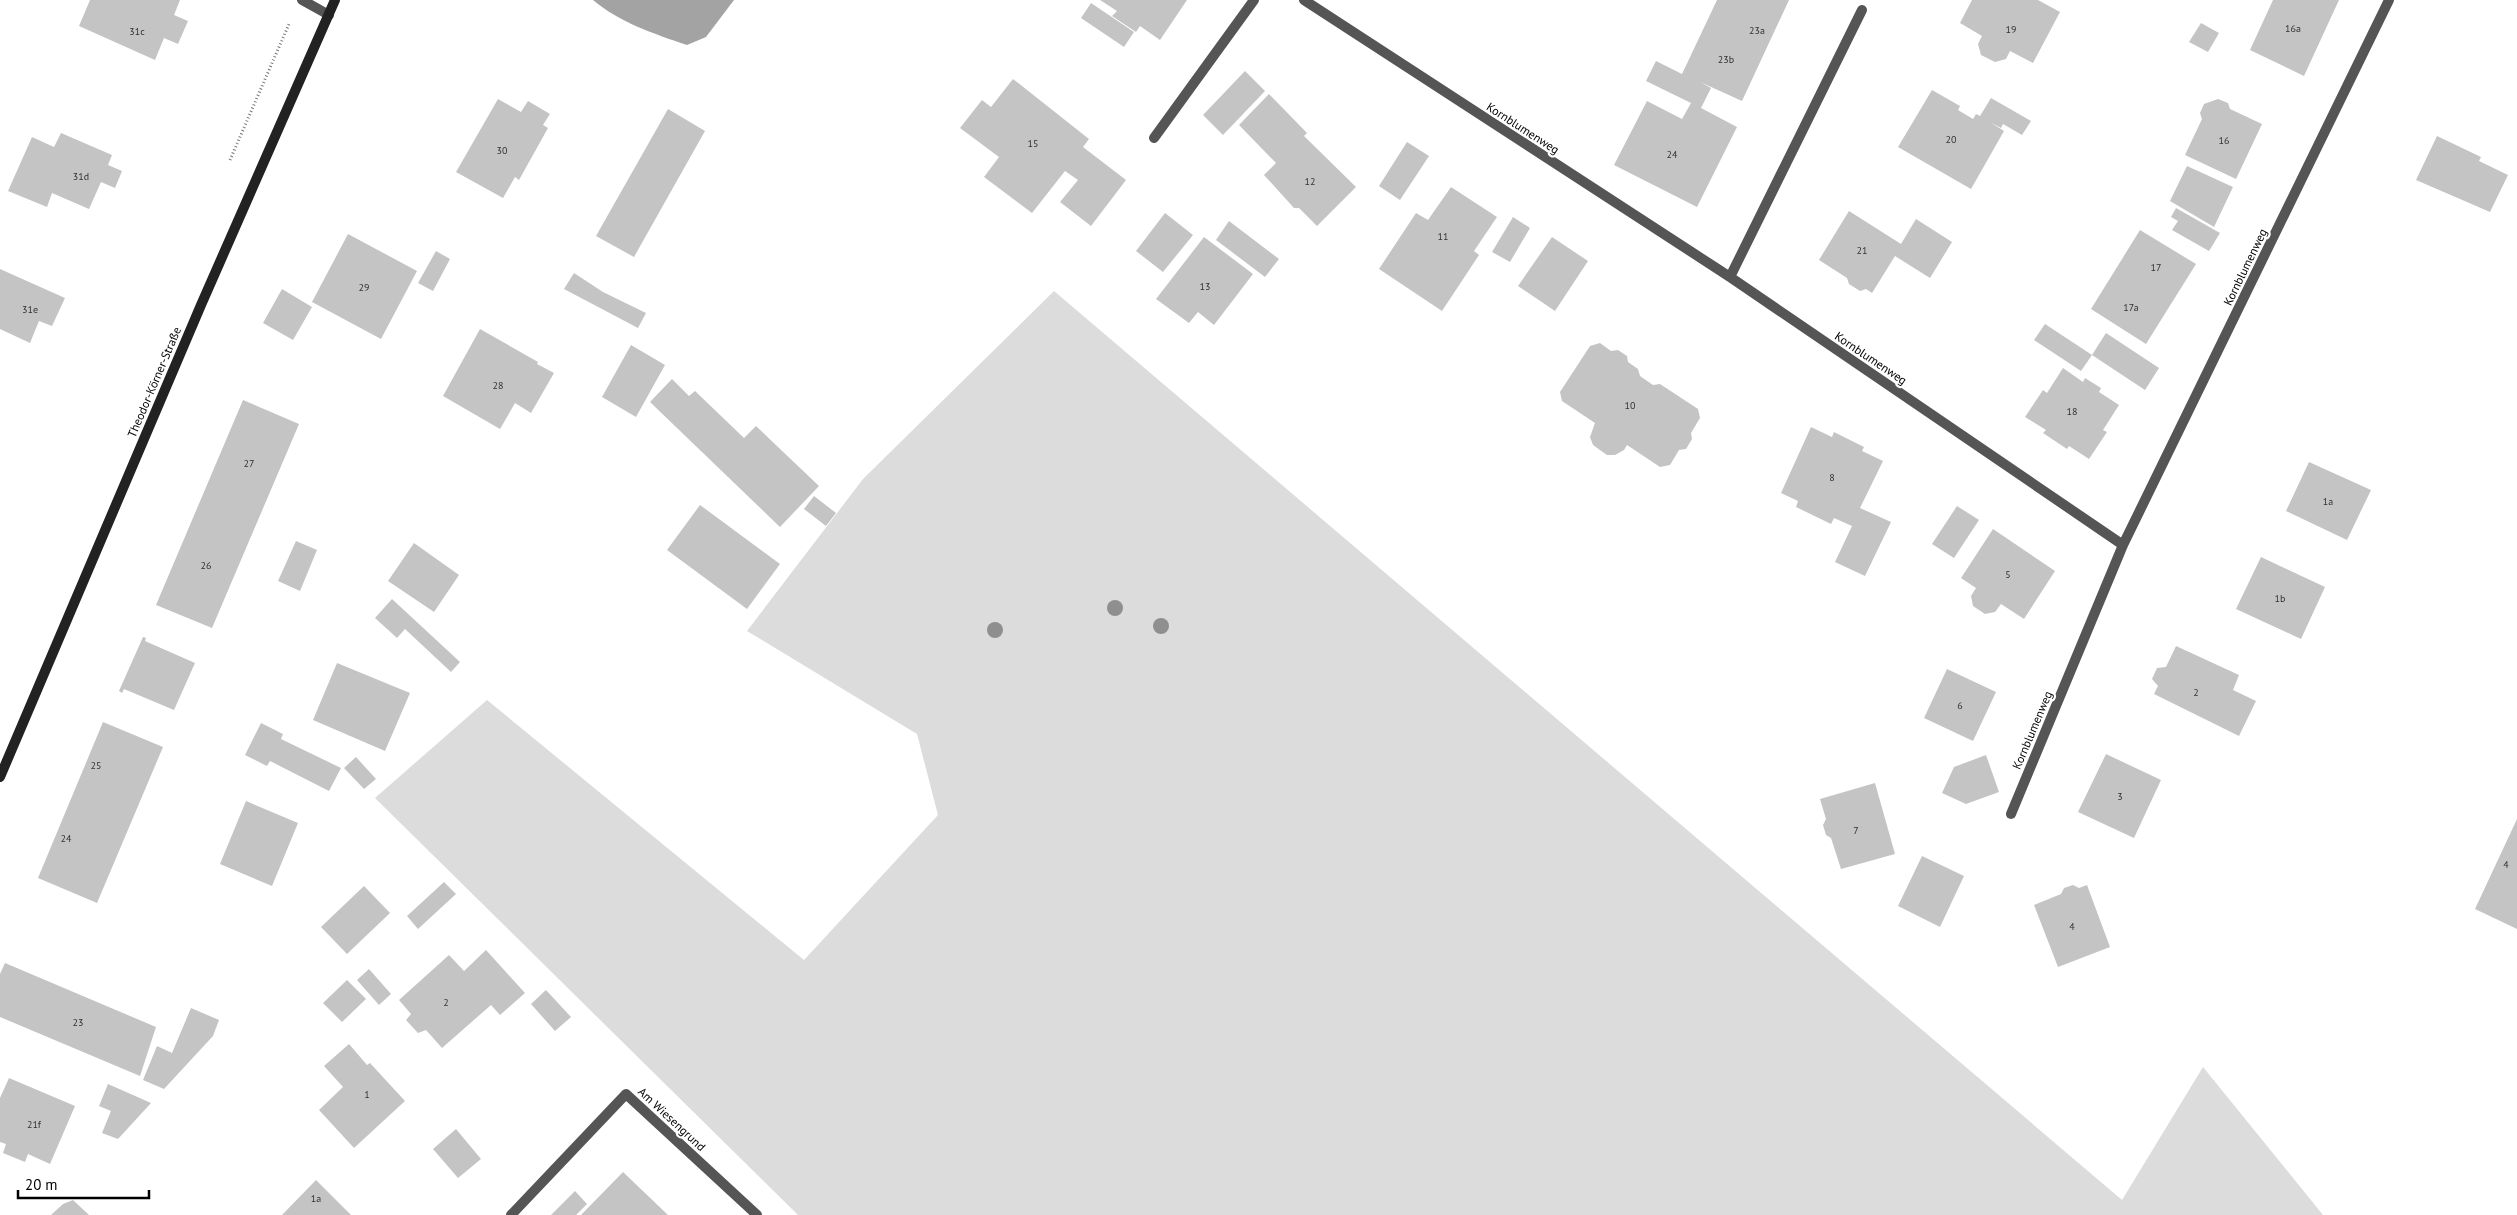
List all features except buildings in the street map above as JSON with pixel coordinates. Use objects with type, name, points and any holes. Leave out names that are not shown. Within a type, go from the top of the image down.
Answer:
[{"type":"street","points":[[302,0],[329,15]]},
{"type":"street","name":"Theodor-Körner-Straße","points":[[0,777],[197,314],[335,0]]},
{"type":"street","points":[[1154,138],[1254,0]]},
{"type":"street","name":"Kornblumenweg","points":[[1304,0],[1730,277],[2123,545]]},
{"type":"street","name":"Kornblumenweg","points":[[2011,814],[2123,545],[2389,0]]},
{"type":"street","points":[[1730,277],[1862,10]]},
{"type":"street","name":"Am Wiesengrund","points":[[511,1215],[626,1094],[757,1215]]},
{"type":"shaded area","points":[[593,0],[734,0],[706,37],[687,45],[625,21]]},
{"type":"shaded area","points":[[1054,291],[2122,1200],[2203,1067],[2323,1215],[798,1215],[375,798],[487,700],[804,960],[938,815],[917,734],[747,631],[863,479]]}]
